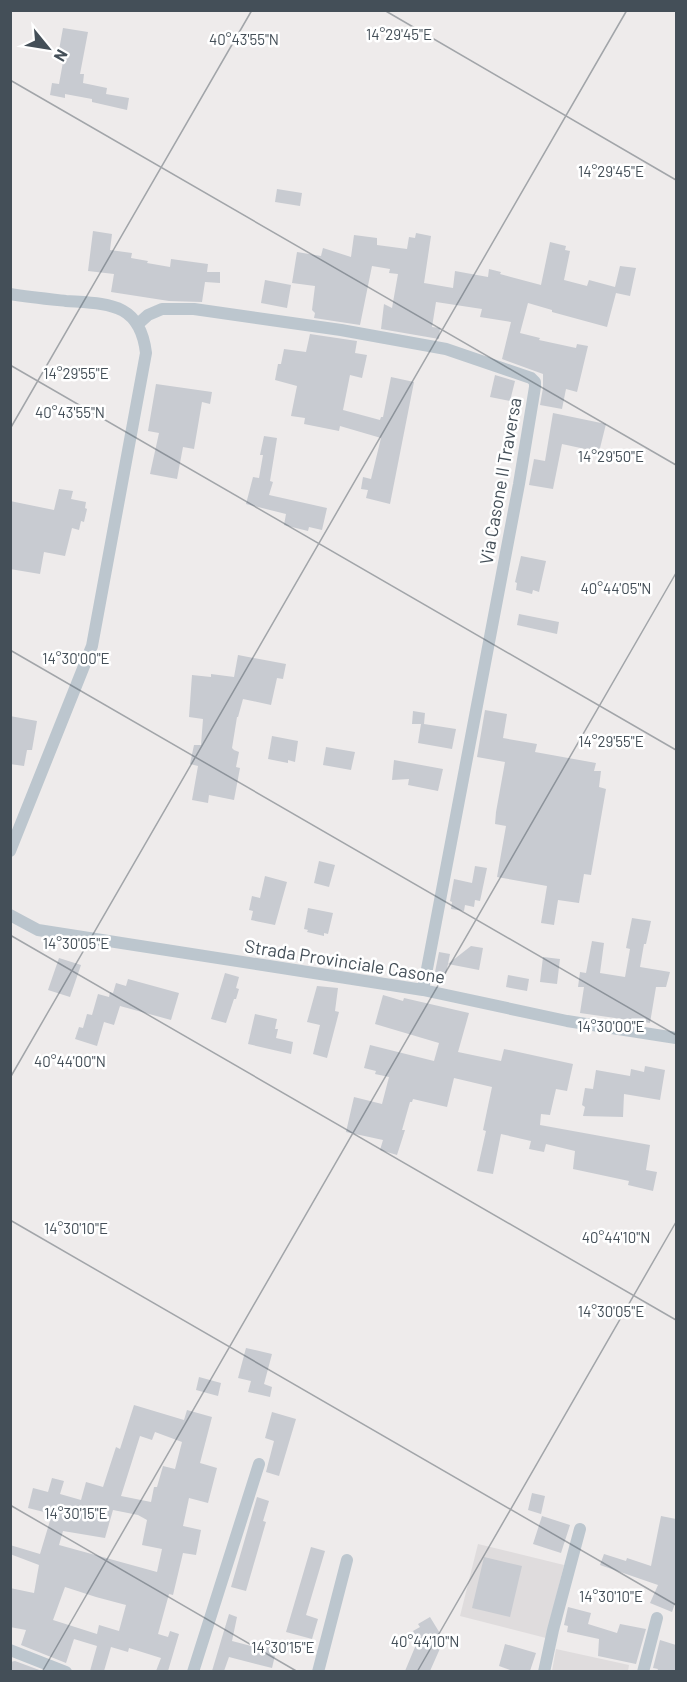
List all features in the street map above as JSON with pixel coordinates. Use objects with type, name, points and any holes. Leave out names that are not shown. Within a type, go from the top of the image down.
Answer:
[{"type":"street","points":[[10,294],[114,306],[128,313],[138,324],[144,338],[146,353],[92,646],[10,851]]},
{"type":"street","name":"Via Casone II Traversa","points":[[138,324],[148,315],[162,309],[194,309],[341,330],[446,349],[531,378],[534,382],[519,484],[423,990]]},
{"type":"street","name":"Strada Provinciale Casone","points":[[10,915],[38,930],[423,990],[567,1021],[676,1038]]},
{"type":"street","points":[[193,1671],[259,1464]]},
{"type":"street","points":[[544,1671],[580,1528]]},
{"type":"street","points":[[318,1671],[347,1560]]},
{"type":"street","points":[[643,1671],[657,1618]]},
{"type":"street","points":[[10,1650],[66,1671]]},
{"type":"shaded area","points":[[478,1544],[564,1565],[546,1638],[460,1616]]},
{"type":"shaded area","points":[[556,1649],[629,1665],[628,1671],[552,1671]]},
{"type":"building","points":[[63,28],[88,32],[80,74],[84,74],[83,83],[107,88],[106,94],[129,98],[127,110],[92,102],[92,99],[65,94],[65,98],[50,95],[52,83],[59,84],[63,62],[57,61]]},
{"type":"building","points":[[277,189],[302,193],[300,206],[275,202]]},
{"type":"building","points":[[93,231],[112,234],[110,250],[132,253],[131,258],[148,261],[147,263],[170,267],[171,259],[208,264],[207,272],[220,272],[220,283],[205,282],[202,302],[169,301],[111,292],[114,274],[88,271]]},
{"type":"building","points":[[416,233],[431,236],[424,283],[453,288],[455,271],[488,277],[489,269],[541,285],[550,242],[566,246],[565,250],[570,251],[564,280],[587,286],[589,280],[615,287],[620,266],[636,268],[630,296],[616,293],[607,327],[528,303],[520,333],[540,338],[539,340],[576,348],[577,344],[588,346],[577,392],[566,389],[562,409],[540,405],[543,374],[502,359],[511,322],[480,317],[482,309],[436,302],[432,327],[440,328],[439,339],[381,329],[384,304],[392,308],[398,274],[389,273],[390,269],[372,266],[360,325],[314,318],[315,313],[312,310],[315,286],[292,283],[297,252],[321,256],[323,248],[351,257],[354,235],[377,238],[377,245],[407,249],[409,237],[415,238]]},
{"type":"building","points":[[265,280],[291,285],[287,308],[261,303]]},
{"type":"building","points":[[310,334],[357,341],[355,353],[367,355],[362,378],[350,375],[343,410],[380,420],[383,417],[391,377],[414,382],[390,504],[366,498],[368,490],[361,489],[363,477],[371,479],[381,438],[340,426],[339,431],[304,424],[305,418],[291,416],[297,386],[275,380],[278,364],[281,364],[284,349],[306,352]]},
{"type":"building","points":[[495,375],[515,381],[510,401],[490,397]]},
{"type":"building","points":[[156,384],[212,392],[210,404],[202,402],[194,449],[183,447],[177,479],[150,474],[159,433],[148,431]]},
{"type":"building","points":[[553,413],[606,424],[599,452],[562,444],[553,489],[529,485],[534,459],[545,461]]},
{"type":"building","points":[[264,436],[277,438],[270,481],[273,482],[269,495],[327,508],[322,530],[309,527],[308,531],[284,525],[286,514],[246,504],[253,477],[259,478]]},
{"type":"building","points":[[59,489],[73,491],[71,499],[86,502],[85,508],[87,509],[84,522],[81,521],[79,530],[72,528],[65,556],[44,552],[40,574],[10,569],[10,501],[54,510]]},
{"type":"building","points":[[521,556],[546,561],[539,592],[533,590],[532,594],[516,590],[517,583],[515,582]]},
{"type":"building","points":[[519,614],[559,622],[557,634],[517,625]]},
{"type":"building","points":[[238,655],[286,664],[283,679],[277,678],[271,705],[243,699],[237,717],[232,748],[239,752],[236,767],[240,768],[234,800],[209,795],[208,803],[192,800],[198,766],[190,764],[194,745],[201,745],[203,719],[189,717],[192,675],[211,677],[211,674],[234,677]]},
{"type":"building","points":[[485,710],[507,714],[503,738],[537,744],[535,752],[596,763],[594,771],[601,771],[599,787],[606,789],[591,875],[584,874],[579,903],[558,900],[554,925],[541,923],[547,886],[497,877],[506,826],[495,824],[505,762],[477,757]]},
{"type":"building","points":[[413,711],[425,713],[424,724],[456,729],[452,749],[418,743],[421,724],[412,724]]},
{"type":"building","points":[[10,716],[37,721],[32,750],[27,750],[24,766],[10,764]]},
{"type":"building","points":[[272,736],[298,741],[295,762],[268,759]]},
{"type":"building","points":[[326,747],[355,752],[351,770],[323,765]]},
{"type":"building","points":[[394,760],[443,769],[438,791],[408,785],[409,779],[392,780]]},
{"type":"building","points":[[319,861],[335,865],[329,887],[314,883]]},
{"type":"building","points":[[475,866],[487,868],[480,901],[475,900],[474,907],[465,905],[464,911],[451,909],[454,879],[472,883]]},
{"type":"building","points":[[265,876],[287,882],[275,925],[251,920],[253,911],[249,910],[252,896],[260,898]]},
{"type":"building","points":[[308,908],[333,913],[328,934],[324,933],[324,936],[307,932],[308,930],[304,929]]},
{"type":"building","points":[[632,918],[651,921],[640,967],[670,972],[666,987],[656,987],[650,1023],[580,1013],[584,987],[578,987],[580,972],[586,973],[592,941],[604,943],[600,973],[625,977],[630,949],[626,948]]},
{"type":"building","points":[[471,946],[483,948],[479,970],[448,964]]},
{"type":"building","points":[[439,952],[450,954],[446,974],[435,972]]},
{"type":"building","points":[[543,957],[560,959],[557,984],[540,982]]},
{"type":"building","points":[[59,958],[81,965],[70,997],[48,990]]},
{"type":"building","points":[[225,973],[239,977],[236,988],[239,989],[226,1023],[211,1019]]},
{"type":"building","points":[[508,975],[529,979],[527,991],[506,987]]},
{"type":"building","points":[[128,979],[179,993],[171,1020],[120,1006],[114,1025],[104,1022],[97,1046],[75,1039],[79,1027],[83,1028],[87,1014],[92,1015],[98,994],[109,997],[116,983],[126,986]]},
{"type":"building","points":[[317,986],[338,988],[335,1011],[339,1012],[327,1058],[313,1054],[320,1025],[307,1022]]},
{"type":"building","points":[[383,995],[469,1013],[458,1052],[501,1061],[504,1049],[573,1064],[567,1091],[556,1089],[550,1115],[541,1114],[540,1125],[650,1145],[646,1170],[657,1172],[653,1191],[628,1185],[629,1181],[573,1169],[575,1151],[546,1144],[544,1152],[529,1149],[531,1141],[501,1134],[493,1174],[477,1171],[486,1131],[483,1130],[492,1087],[454,1078],[447,1107],[413,1099],[410,1102],[402,1130],[405,1130],[397,1155],[380,1150],[383,1140],[346,1132],[354,1097],[382,1104],[389,1077],[375,1074],[376,1071],[364,1068],[370,1045],[434,1061],[439,1043],[375,1024]]},
{"type":"building","points":[[255,1014],[277,1019],[276,1038],[293,1042],[291,1054],[248,1044]]},
{"type":"building","points":[[645,1066],[665,1070],[660,1100],[624,1094],[623,1117],[583,1116],[585,1088],[593,1089],[596,1070],[630,1076],[631,1069],[644,1072]]},
{"type":"building","points":[[246,1348],[272,1354],[264,1384],[272,1387],[270,1397],[248,1392],[251,1381],[238,1378]]},
{"type":"building","points":[[199,1377],[221,1383],[218,1396],[196,1390]]},
{"type":"building","points":[[134,1405],[184,1420],[187,1410],[212,1417],[200,1463],[217,1468],[208,1503],[189,1498],[183,1526],[201,1530],[196,1555],[183,1553],[173,1595],[169,1594],[158,1634],[168,1637],[170,1631],[179,1634],[168,1671],[156,1671],[161,1658],[129,1648],[128,1652],[111,1647],[104,1671],[90,1671],[97,1646],[74,1639],[66,1663],[21,1645],[26,1630],[10,1627],[10,1588],[34,1593],[39,1565],[10,1554],[10,1545],[40,1554],[52,1514],[28,1508],[33,1488],[48,1492],[52,1478],[64,1481],[60,1494],[81,1500],[86,1482],[103,1487],[116,1447],[120,1449]],"holes":[[[155,1432],[182,1442],[175,1469],[163,1466],[157,1487],[154,1487],[151,1502],[121,1496],[140,1436],[152,1440]],[[113,1510],[138,1515],[147,1520],[142,1545],[162,1549],[157,1572],[59,1545],[63,1531],[105,1538]],[[65,1587],[126,1605],[119,1631],[99,1625],[97,1634],[53,1620]]]},
{"type":"building","points":[[272,1412],[296,1419],[279,1476],[266,1472],[274,1441],[265,1438]]},
{"type":"building","points":[[532,1493],[545,1496],[541,1514],[528,1510]]},
{"type":"building","points":[[257,1497],[269,1501],[263,1521],[266,1522],[246,1591],[231,1587]]},
{"type":"building","points":[[542,1516],[570,1525],[561,1553],[533,1544]]},
{"type":"building","points":[[661,1516],[676,1519],[676,1601],[672,1612],[650,1603],[658,1585],[600,1565],[604,1554],[626,1561],[627,1558],[651,1566]]},
{"type":"building","points":[[311,1547],[325,1551],[306,1615],[318,1619],[312,1639],[286,1632]]},
{"type":"building","points":[[484,1557],[522,1566],[510,1617],[472,1608]]},
{"type":"building","points":[[568,1607],[591,1613],[588,1624],[617,1633],[620,1624],[646,1629],[636,1664],[598,1656],[599,1639],[567,1632],[568,1626],[564,1625]]},
{"type":"building","points":[[229,1614],[237,1617],[232,1641],[263,1649],[265,1640],[278,1643],[272,1668],[229,1657],[224,1671],[212,1671]]},
{"type":"building","points":[[430,1617],[441,1635],[434,1640],[442,1644],[430,1671],[405,1671],[418,1640],[413,1631],[420,1627],[418,1624]]},
{"type":"building","points":[[660,1640],[676,1645],[676,1671],[657,1671],[658,1669],[653,1668]]},
{"type":"building","points":[[505,1644],[536,1653],[530,1671],[509,1671],[499,1666]]},
{"type":"building","points":[[15,1661],[42,1671],[10,1671],[10,1662]]}]
